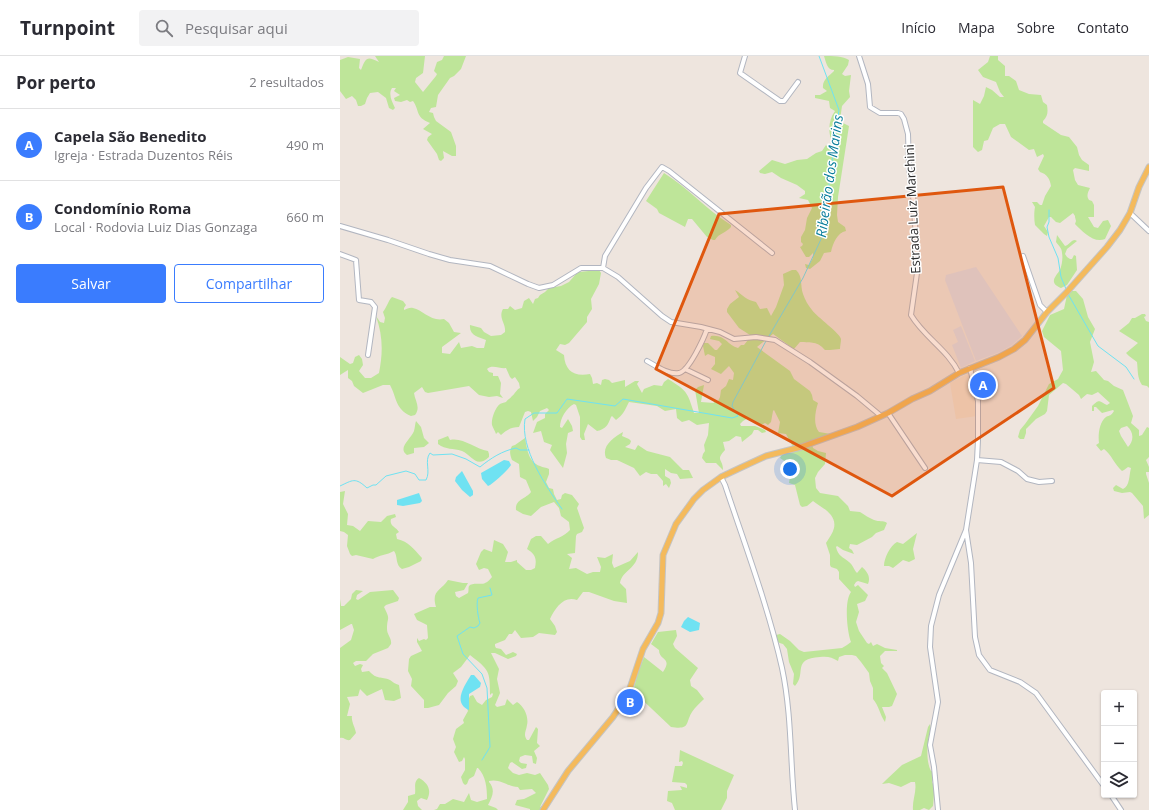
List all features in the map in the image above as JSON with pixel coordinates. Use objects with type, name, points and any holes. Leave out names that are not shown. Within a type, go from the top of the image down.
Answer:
[{"type":"main road","points":[[543,810],[568,771],[610,721],[625,700],[643,649],[658,623],[661,613],[663,555],[676,524],[694,499],[703,490],[721,477],[766,456],[831,436],[888,413],[930,391],[959,373],[999,357],[1025,340],[1047,312],[1108,247],[1130,213],[1139,187],[1149,167]]},
{"type":"street","points":[[745,56],[740,73],[780,101],[784,101],[798,82]]},
{"type":"street","name":"Estrada Luiz Marchini","points":[[860,56],[868,84],[870,107],[880,113],[901,114],[908,134],[909,167],[913,195],[918,266],[911,315],[923,332],[950,359],[959,373]]},
{"type":"street","points":[[603,268],[605,256],[646,188],[662,168],[669,170],[772,253]]},
{"type":"street","points":[[1130,213],[1149,231]]},
{"type":"street","points":[[340,226],[450,260],[490,266],[539,288],[553,285],[581,268],[603,268],[618,277],[662,316],[671,322],[720,332],[734,339],[756,337],[775,340],[810,362],[857,396],[881,416]]},
{"type":"street","points":[[340,254],[356,260],[359,300],[371,302],[375,307],[368,355]]},
{"type":"street","points":[[1023,256],[1040,305],[1047,312]]},
{"type":"street","points":[[647,361],[674,373],[679,373],[685,369],[696,354],[707,329]]},
{"type":"street","points":[[938,810],[934,767],[930,745],[938,702],[930,647],[931,626],[939,595],[966,530],[977,460],[978,401],[970,368]]},
{"type":"street","points":[[685,369],[708,380]]},
{"type":"street","points":[[888,413],[925,468]]},
{"type":"street","points":[[977,460],[1001,462],[1018,471],[1027,479],[1039,482],[1052,481]]},
{"type":"street","points":[[721,477],[725,485],[769,619],[782,668],[789,720],[795,810]]},
{"type":"street","points":[[966,530],[971,563],[975,637],[979,655],[990,670],[1020,682],[1036,693],[1101,782]]},
{"type":"street","points":[[1113,798],[1121,810]]},
{"type":"highlighted area","points":[[1003,187],[1054,388],[892,496],[656,369],[719,214]]},
{"type":"shaded area","points":[[976,267],[1022,336],[1012,345],[1000,352],[976,361],[945,280],[946,275]]},
{"type":"shaded area","points":[[961,326],[975,361],[961,368],[952,345],[958,342],[953,330]]},
{"type":"shaded area","points":[[969,373],[974,389],[977,416],[956,419],[950,383]]},
{"type":"green space","points":[[375,56],[425,56],[423,73],[416,78],[415,82],[423,92],[436,76],[437,74],[434,71],[437,62],[442,60],[444,56],[466,56],[461,69],[450,78],[438,95],[436,107],[431,108],[429,112],[433,113],[436,121],[451,132],[456,146],[456,156],[452,156],[443,151],[444,158],[441,161],[439,160],[437,154],[427,140],[432,134],[423,129],[430,123],[425,121],[420,116],[413,101],[395,101],[394,98],[400,95],[394,91],[396,88],[392,88],[390,93],[395,108],[393,110],[389,108],[386,98],[378,92],[370,93],[365,104],[361,106],[358,106],[356,100],[352,96],[346,99],[340,91],[340,60],[348,57],[360,59],[359,68],[361,70],[364,62],[369,58],[379,62]]},
{"type":"green space","points":[[824,56],[841,57],[849,60],[848,65],[842,74],[845,76],[851,75],[849,91],[850,97],[842,106],[840,120],[849,126],[838,197],[837,215],[838,222],[845,227],[846,231],[840,234],[836,239],[831,252],[824,253],[820,261],[810,269],[806,268],[805,264],[809,265],[813,258],[813,253],[809,257],[806,257],[800,247],[803,244],[801,242],[801,237],[805,230],[807,218],[812,208],[808,200],[799,198],[805,194],[805,191],[797,185],[772,172],[765,174],[760,173],[759,171],[772,160],[785,164],[797,160],[807,159],[822,151],[826,145],[829,149],[835,148],[835,145],[831,139],[829,128],[831,117],[835,111],[830,108],[829,101],[815,98],[815,95],[820,95],[827,91],[823,88],[823,85],[826,78],[834,71],[828,67]]},
{"type":"green space","points":[[990,56],[998,56],[998,60],[1005,66],[1005,76],[1009,76],[1016,81],[1019,90],[1029,94],[1041,95],[1043,102],[1047,105],[1048,110],[1047,116],[1043,123],[1061,135],[1069,137],[1077,147],[1082,160],[1089,165],[1089,171],[1075,168],[1073,170],[1075,180],[1078,185],[1090,188],[1088,197],[1094,205],[1094,217],[1088,217],[1094,227],[1098,228],[1103,221],[1108,220],[1111,226],[1105,239],[1097,240],[1085,233],[1075,224],[1076,221],[1073,213],[1060,223],[1049,217],[1044,226],[1048,232],[1047,236],[1035,225],[1035,207],[1032,202],[1037,202],[1042,205],[1051,186],[1048,177],[1038,169],[1044,156],[1043,154],[1037,157],[1034,149],[1029,150],[1011,137],[1005,124],[1000,124],[993,128],[988,140],[984,141],[982,150],[978,152],[973,147],[973,100],[980,104],[986,87],[1000,97],[1004,97],[996,82],[983,77],[978,70],[988,62]]},
{"type":"green space","points":[[664,173],[731,225],[731,227],[713,240],[707,237],[692,219],[688,219],[685,227],[659,213],[657,209],[646,201]]},
{"type":"green space","points":[[1057,235],[1065,246],[1074,240],[1077,241],[1067,249],[1065,254],[1070,259],[1072,259],[1074,255],[1076,256],[1077,270],[1067,285],[1061,288],[1054,282],[1054,279],[1062,264],[1061,250],[1056,242]]},
{"type":"green space","points":[[599,270],[601,273],[599,284],[591,299],[592,309],[587,317],[587,322],[569,343],[565,345],[560,344],[556,350],[564,355],[568,369],[579,375],[590,374],[593,384],[597,383],[601,385],[602,380],[605,379],[612,383],[625,380],[625,387],[635,381],[639,381],[637,384],[642,393],[644,389],[654,385],[662,386],[668,379],[686,392],[694,413],[699,413],[695,390],[698,387],[704,385],[701,402],[714,403],[713,399],[718,401],[721,390],[726,386],[729,379],[733,380],[734,373],[729,366],[721,374],[711,369],[715,364],[715,357],[708,354],[705,356],[703,346],[704,343],[708,343],[715,350],[717,350],[722,344],[719,341],[710,339],[711,336],[716,336],[723,338],[734,347],[738,348],[741,345],[744,345],[750,335],[739,328],[727,312],[730,304],[739,297],[735,290],[747,299],[756,302],[760,309],[767,308],[771,316],[784,285],[783,274],[796,270],[800,275],[802,291],[808,304],[815,313],[840,336],[840,349],[825,350],[817,344],[800,342],[794,349],[773,334],[757,347],[790,371],[794,379],[810,391],[813,400],[818,403],[815,418],[817,429],[819,432],[831,434],[812,444],[813,448],[826,453],[825,464],[815,478],[816,488],[820,493],[838,496],[848,506],[850,511],[860,512],[874,520],[887,523],[884,530],[876,533],[872,537],[857,545],[850,544],[849,548],[854,554],[837,546],[836,547],[839,554],[850,563],[857,573],[862,567],[867,572],[869,577],[868,584],[858,581],[854,585],[855,587],[858,585],[868,595],[865,601],[857,604],[859,612],[856,622],[859,631],[867,643],[869,644],[871,642],[873,646],[877,644],[885,648],[897,650],[885,651],[880,656],[881,663],[884,666],[882,668],[887,673],[897,694],[892,706],[882,707],[886,717],[885,722],[873,699],[873,688],[869,673],[856,656],[845,655],[839,657],[838,661],[825,657],[811,658],[801,667],[800,676],[795,686],[793,684],[794,674],[789,662],[787,649],[783,644],[778,642],[775,637],[776,635],[780,634],[799,650],[804,652],[842,648],[851,642],[847,624],[847,602],[851,592],[839,579],[839,572],[837,569],[831,567],[830,565],[830,555],[826,543],[833,530],[834,523],[831,515],[813,501],[807,506],[802,507],[800,505],[795,485],[789,483],[790,476],[781,468],[786,462],[780,458],[782,454],[792,452],[793,447],[786,434],[778,433],[780,422],[774,410],[771,422],[768,425],[765,423],[761,425],[754,423],[748,418],[740,424],[741,426],[755,426],[765,430],[766,432],[762,433],[758,430],[754,430],[752,434],[742,442],[741,437],[736,436],[729,441],[723,442],[725,450],[720,458],[723,470],[716,463],[706,463],[702,458],[705,451],[704,445],[708,435],[709,423],[697,425],[689,420],[682,422],[677,418],[676,409],[665,411],[657,406],[629,402],[625,410],[616,420],[612,416],[611,417],[605,428],[597,431],[588,424],[584,434],[585,440],[582,440],[580,437],[580,417],[576,405],[574,404],[566,411],[560,424],[560,427],[562,428],[568,419],[573,431],[568,433],[566,444],[567,453],[563,468],[550,450],[552,445],[544,442],[541,431],[533,433],[537,422],[545,418],[545,414],[549,410],[547,408],[540,411],[533,421],[531,412],[525,412],[519,427],[509,429],[501,435],[498,432],[496,434],[492,425],[495,411],[500,404],[506,402],[520,388],[515,377],[512,379],[510,377],[506,368],[491,367],[487,369],[489,372],[493,373],[493,376],[498,376],[501,383],[500,394],[503,398],[497,396],[489,397],[479,395],[469,386],[428,393],[425,392],[422,387],[414,393],[418,409],[415,415],[411,416],[399,407],[390,385],[383,385],[363,393],[354,386],[352,381],[348,378],[348,370],[340,375],[340,357],[350,364],[353,363],[355,357],[359,355],[362,359],[363,365],[359,371],[365,378],[371,378],[379,373],[382,344],[376,316],[380,322],[384,323],[385,318],[383,312],[392,297],[403,301],[406,305],[404,310],[413,308],[435,319],[444,319],[449,323],[454,332],[461,333],[442,347],[442,353],[450,354],[459,342],[461,348],[472,346],[484,348],[486,340],[473,334],[470,329],[470,325],[481,328],[484,332],[491,336],[501,335],[505,332],[501,315],[503,309],[508,309],[510,306],[515,310],[522,308],[524,301],[529,298],[533,304],[535,299],[549,288],[561,286],[569,282],[579,272]]},
{"type":"green space","points":[[1070,291],[1076,291],[1083,299],[1088,317],[1095,329],[1090,342],[1094,362],[1091,372],[1096,371],[1104,380],[1123,390],[1133,416],[1131,423],[1139,430],[1139,436],[1142,435],[1147,427],[1149,428],[1149,457],[1146,460],[1149,467],[1149,472],[1146,472],[1146,474],[1149,483],[1149,515],[1144,519],[1143,506],[1132,493],[1114,491],[1113,488],[1116,485],[1123,489],[1125,488],[1128,483],[1131,468],[1128,467],[1122,471],[1104,449],[1101,451],[1096,445],[1099,443],[1100,426],[1102,422],[1114,411],[1102,413],[1094,407],[1094,411],[1092,411],[1092,406],[1098,402],[1107,405],[1110,403],[1098,392],[1092,395],[1087,394],[1081,399],[1079,395],[1063,383],[1049,395],[1047,411],[1045,414],[1036,419],[1026,429],[1024,439],[1020,439],[1018,437],[1020,430],[1038,406],[1049,384],[1058,379],[1063,370],[1061,351],[1044,337],[1042,331],[1050,315],[1064,309],[1067,295]],"holes":[[[1127,426],[1132,434],[1132,439],[1128,447],[1119,431],[1121,428]]]},
{"type":"green space","points":[[1145,314],[1146,316],[1144,317],[1146,321],[1149,322],[1149,388],[1142,385],[1139,380],[1137,362],[1126,353],[1138,343],[1119,331],[1129,323],[1132,318]]},
{"type":"green space","points":[[416,421],[421,427],[424,438],[429,443],[424,447],[414,448],[414,453],[407,455],[403,449],[414,431]]},
{"type":"green space","points":[[623,432],[622,436],[631,441],[630,444],[625,447],[635,450],[638,445],[647,451],[670,457],[683,470],[689,470],[693,478],[680,479],[677,474],[671,473],[665,469],[665,476],[670,479],[671,483],[669,488],[666,484],[663,486],[663,481],[657,474],[646,472],[640,476],[634,468],[617,460],[606,458],[605,450],[609,442]]},
{"type":"green space","points":[[448,436],[450,440],[460,440],[488,451],[489,457],[481,462],[477,461],[462,451],[447,448],[438,444],[438,440]]},
{"type":"green space","points":[[525,438],[527,450],[533,461],[541,467],[549,469],[546,482],[549,488],[553,489],[557,500],[561,499],[562,495],[565,493],[572,495],[579,504],[577,508],[584,528],[582,532],[576,536],[575,553],[567,554],[572,558],[569,569],[576,568],[587,574],[600,572],[601,567],[597,557],[605,558],[613,554],[612,563],[614,568],[630,561],[638,552],[633,566],[624,575],[620,583],[626,589],[627,603],[614,601],[589,592],[583,592],[577,600],[568,599],[560,604],[554,611],[550,619],[557,632],[555,635],[539,633],[533,637],[521,638],[515,630],[512,634],[509,634],[505,640],[495,644],[495,646],[496,648],[501,649],[506,655],[513,652],[517,654],[516,656],[508,659],[495,653],[491,653],[499,669],[497,679],[500,693],[495,705],[497,707],[505,705],[507,699],[513,705],[517,702],[522,706],[527,719],[525,734],[527,740],[529,740],[536,727],[538,729],[537,743],[540,746],[534,751],[537,758],[536,764],[533,763],[532,756],[525,755],[520,757],[519,761],[527,764],[526,768],[522,769],[512,762],[508,768],[513,773],[519,775],[527,773],[535,775],[540,773],[549,789],[540,807],[544,805],[544,810],[530,810],[515,805],[517,800],[524,799],[536,793],[532,789],[520,790],[518,787],[493,780],[489,781],[493,791],[488,805],[498,810],[434,810],[437,809],[440,804],[445,804],[453,799],[464,802],[469,793],[471,800],[477,802],[487,799],[484,778],[478,768],[474,776],[469,779],[467,784],[465,785],[463,783],[461,777],[465,770],[465,759],[464,757],[462,761],[459,762],[454,752],[456,747],[453,739],[456,729],[464,723],[463,720],[468,711],[466,705],[470,696],[473,695],[477,702],[482,705],[486,700],[492,697],[493,694],[492,693],[490,695],[490,680],[487,671],[470,655],[461,667],[453,673],[458,681],[456,686],[448,693],[439,705],[424,708],[424,700],[411,686],[412,679],[408,671],[409,659],[411,656],[422,651],[417,642],[417,638],[419,641],[424,639],[426,640],[428,638],[427,625],[417,620],[414,614],[430,607],[436,607],[436,594],[448,580],[468,583],[464,590],[455,592],[456,596],[459,598],[468,593],[470,585],[484,584],[488,581],[492,577],[488,569],[484,568],[479,570],[476,564],[481,552],[484,549],[492,552],[494,540],[503,544],[508,552],[505,562],[517,560],[517,562],[526,570],[531,570],[535,568],[536,562],[534,555],[527,549],[531,539],[536,536],[541,536],[548,544],[570,530],[569,522],[561,516],[559,508],[554,502],[541,507],[531,516],[516,510],[516,506],[519,501],[531,492],[526,480],[520,477],[519,464],[512,460],[510,451],[512,446]]},
{"type":"green space","points":[[345,491],[343,504],[348,514],[347,525],[353,526],[360,531],[368,521],[381,522],[387,516],[395,514],[396,517],[391,519],[391,523],[399,532],[396,534],[397,539],[411,546],[422,558],[421,561],[402,569],[397,563],[394,551],[373,559],[356,555],[352,556],[347,546],[348,535],[340,531],[340,492]]},
{"type":"green space","points":[[917,533],[913,549],[915,559],[909,562],[903,560],[893,568],[884,566],[888,552],[894,544],[897,542],[903,544]]},
{"type":"green space","points":[[356,590],[363,591],[357,595],[356,599],[358,600],[370,592],[393,590],[399,598],[398,601],[384,607],[388,617],[387,631],[391,644],[388,648],[373,654],[366,661],[356,661],[353,663],[355,666],[360,664],[363,665],[361,669],[362,672],[369,671],[374,676],[390,680],[399,685],[401,698],[394,701],[385,700],[382,689],[367,696],[360,689],[358,696],[347,697],[350,704],[347,716],[352,716],[356,733],[349,740],[340,738],[340,648],[351,640],[354,630],[351,624],[340,630],[340,599],[341,606],[344,606],[351,599],[352,594]]},
{"type":"green space","points":[[676,630],[677,636],[673,644],[675,648],[698,668],[690,680],[691,686],[697,690],[704,699],[693,710],[686,725],[677,728],[671,727],[633,691],[644,657],[663,672],[667,664],[666,661],[661,656],[659,650],[651,644],[658,632]]},
{"type":"green space","points":[[930,724],[927,749],[928,763],[931,771],[938,775],[932,782],[933,784],[935,783],[933,806],[929,810],[924,808],[920,810],[913,810],[915,782],[911,782],[901,787],[889,783],[882,784],[902,765],[921,756]]},
{"type":"green space","points":[[680,750],[734,775],[727,791],[727,798],[721,810],[675,810],[672,803],[667,801],[668,791],[682,790],[680,786],[687,788],[685,783],[672,782],[675,766],[682,766],[683,763],[682,761],[679,762]]},
{"type":"green space","points":[[419,778],[425,782],[429,790],[427,800],[421,798],[417,801],[418,806],[422,810],[403,810],[408,802],[408,796],[415,794],[415,783]]},
{"type":"water","points":[[504,460],[509,461],[511,465],[500,477],[488,486],[482,479],[481,473]]},
{"type":"water","points":[[462,471],[473,491],[473,495],[470,497],[455,481],[456,477]]},
{"type":"water","points":[[419,493],[422,501],[420,503],[403,506],[397,505],[397,500]]},
{"type":"water","points":[[688,617],[700,623],[699,630],[690,632],[681,627]]},
{"type":"water","points":[[471,675],[474,675],[481,683],[480,687],[469,694],[469,710],[461,703],[461,694]]},
{"type":"waterway","name":"Ribeirão dos Marins","points":[[769,336],[803,278],[822,237],[839,110],[819,56]]},
{"type":"waterway","name":"Ribeirão dos Marins","points":[[1049,210],[1049,222],[1047,227],[1049,237],[1058,258],[1061,277],[1066,289]]},
{"type":"waterway","name":"Ribeirão dos Marins","points":[[1068,294],[1098,346],[1126,367],[1134,379]]},
{"type":"waterway","name":"Ribeirão dos Marins","points":[[562,509],[542,478],[530,455],[524,431],[525,419],[534,413],[557,413],[567,399],[615,406],[623,399],[732,418],[738,416],[732,406],[733,402],[766,341]]},
{"type":"waterway","points":[[340,486],[348,482],[357,481],[367,488],[376,485],[386,476],[406,471],[415,474],[419,480],[426,480],[428,473],[428,456],[430,453],[433,455],[452,454],[466,459],[480,467],[506,451],[516,448],[520,450],[529,450]]},
{"type":"waterway","points":[[482,760],[490,747],[487,688],[482,674],[463,654],[457,636],[470,627],[474,628],[478,626],[480,623],[477,603],[478,598],[492,595],[490,588]]},
{"type":"place","name":"Capela São Benedito","points":[[983,385]]},
{"type":"place","name":"Condomínio Roma","points":[[630,702]]}]
